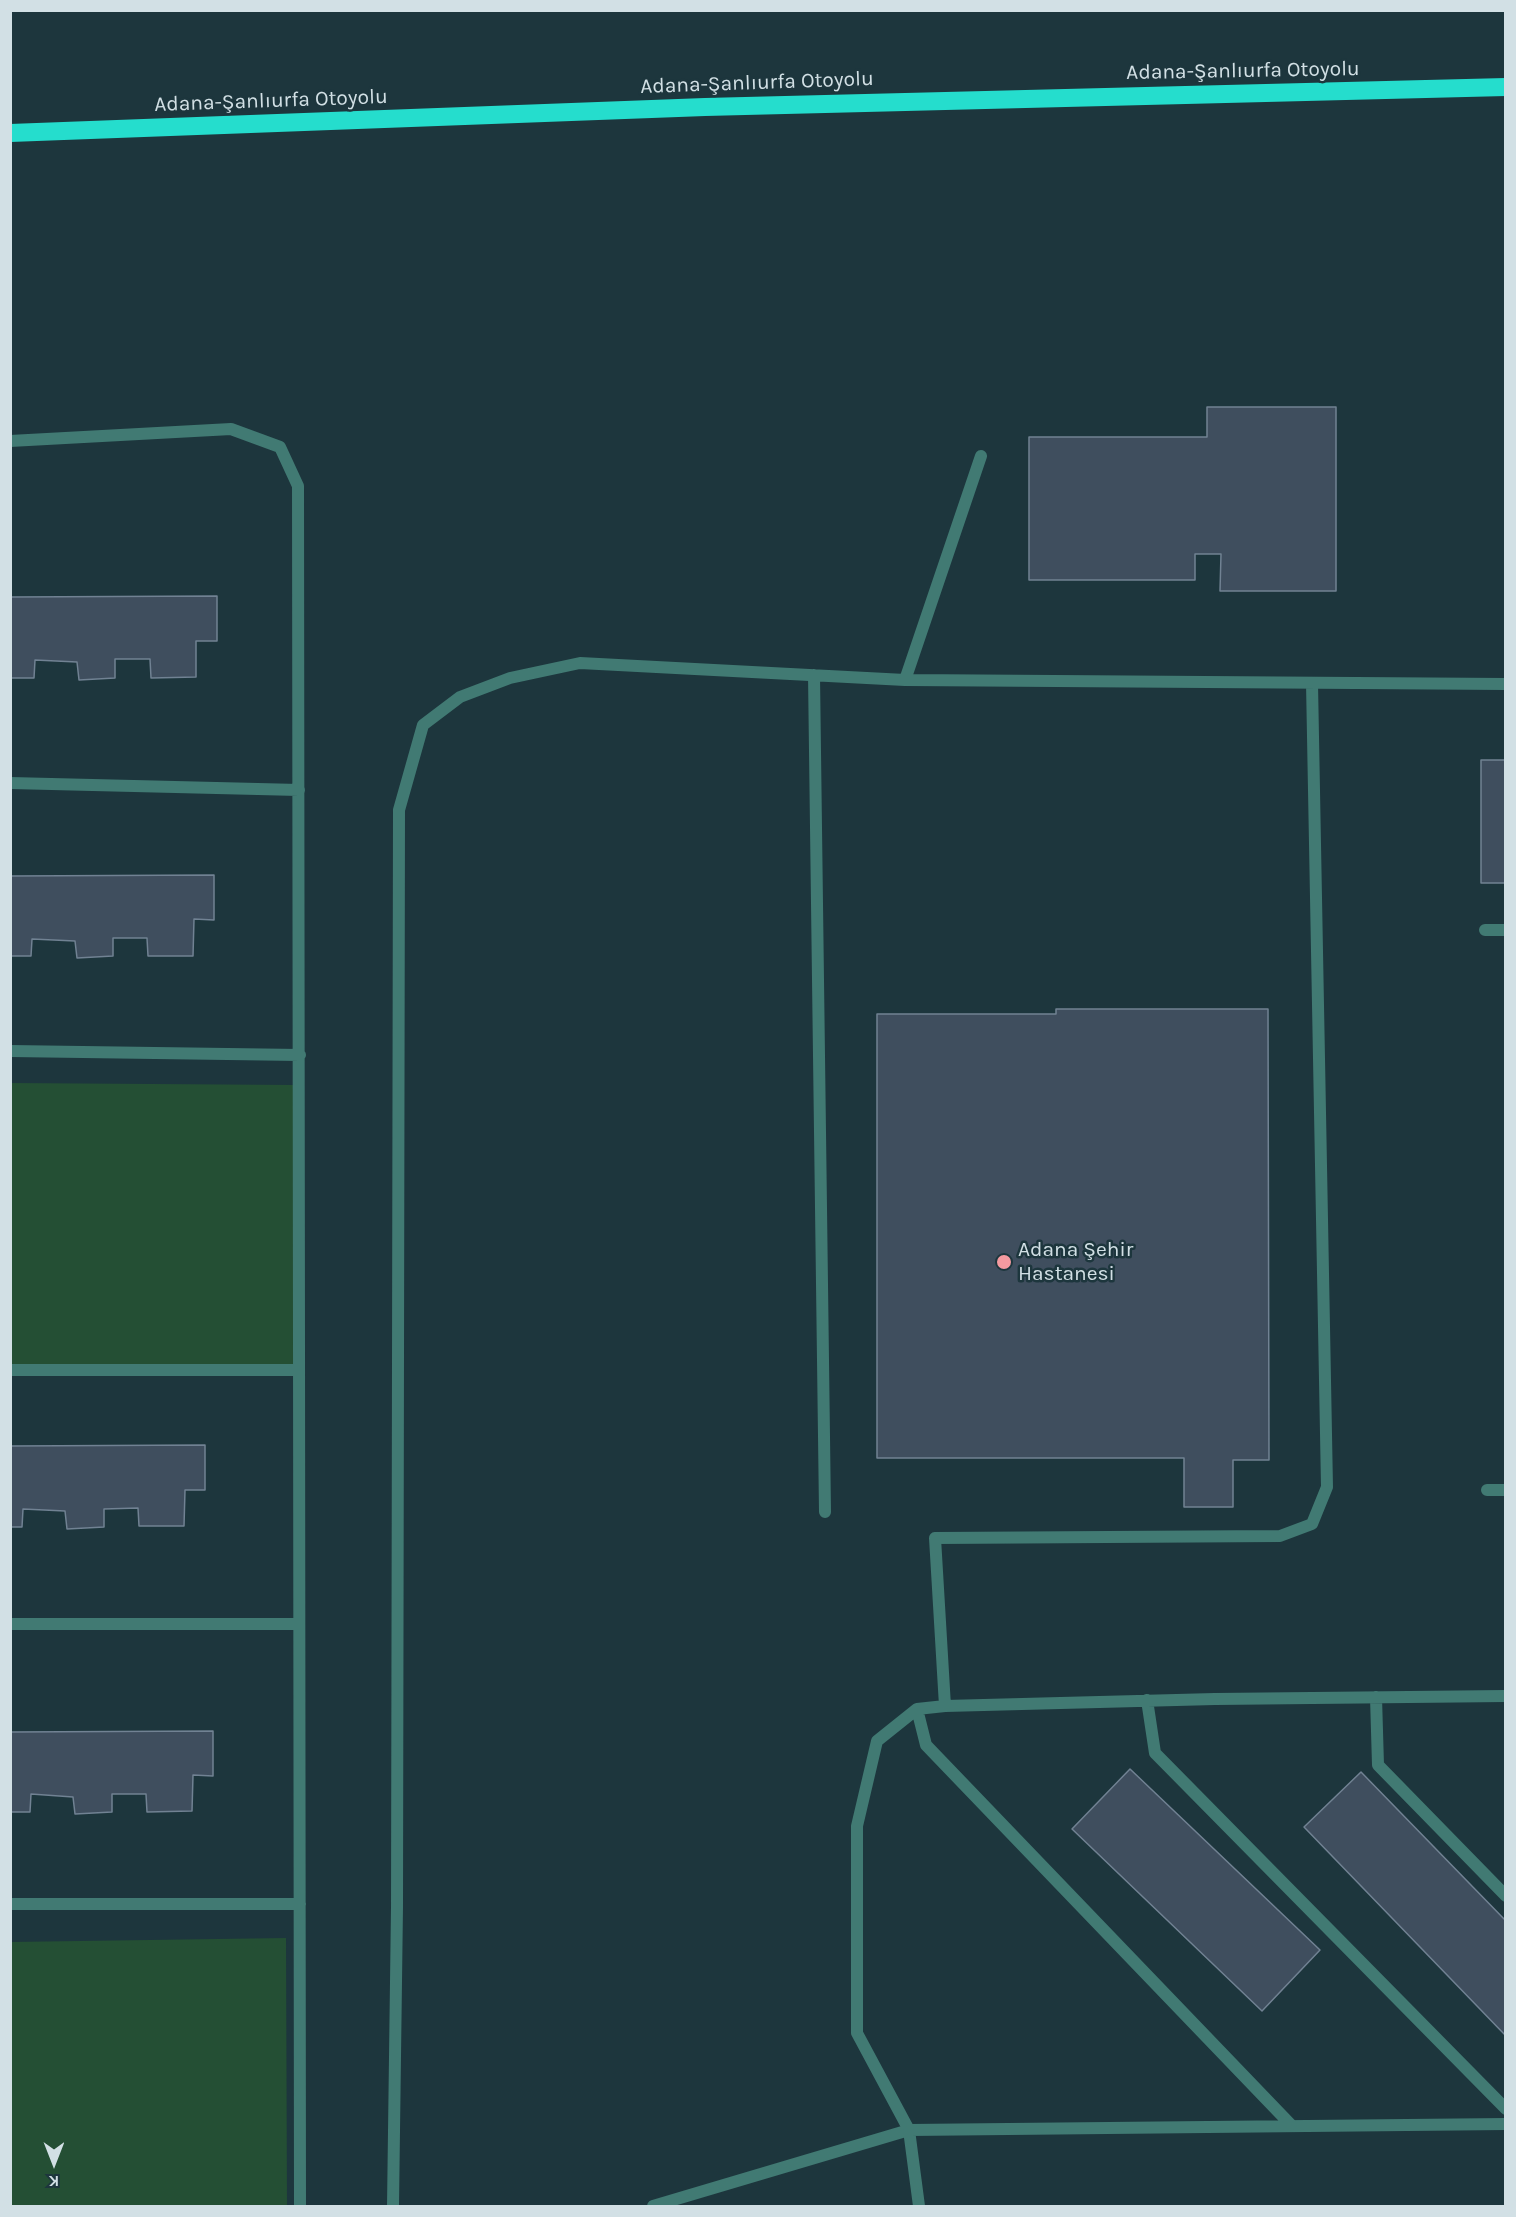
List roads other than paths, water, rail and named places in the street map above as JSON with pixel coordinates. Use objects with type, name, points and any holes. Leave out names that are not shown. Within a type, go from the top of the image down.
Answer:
[{"type":"highway","name":"Adana-Şanlıurfa Otoyolu","points":[[10,133],[705,107],[1506,87]]},
{"type":"street","points":[[10,441],[231,429],[280,447],[298,486],[300,2206]]},
{"type":"street","points":[[905,680],[981,456]]},
{"type":"street","points":[[393,2206],[398,1907],[399,822],[402,800],[423,725],[460,697],[510,678],[580,663],[905,680],[1506,684]]},
{"type":"street","points":[[814,675],[825,1512]]},
{"type":"street","points":[[945,1707],[935,1538],[1280,1536],[1312,1524],[1326,1487],[1312,682]]},
{"type":"street","points":[[10,783],[298,790]]},
{"type":"street","points":[[1485,930],[1506,930]]},
{"type":"street","points":[[10,1051],[300,1055]]},
{"type":"street","points":[[10,1370],[299,1370]]},
{"type":"street","points":[[1487,1490],[1506,1490]]},
{"type":"street","points":[[10,1624],[299,1623]]},
{"type":"street","points":[[919,2206],[909,2130],[857,2033],[857,1826],[877,1741],[917,1709],[1147,1700],[1506,1696]]},
{"type":"street","points":[[1376,1697],[1378,1765],[1506,1896]]},
{"type":"street","points":[[1147,1700],[1155,1753],[1506,2109]]},
{"type":"street","points":[[917,1709],[926,1745],[1292,2126]]},
{"type":"street","points":[[10,1904],[300,1904]]},
{"type":"street","points":[[653,2206],[909,2130],[1506,2124]]},
{"type":"place","name":"Adana Şehir Hastanesi","points":[[1004,1262]]}]
